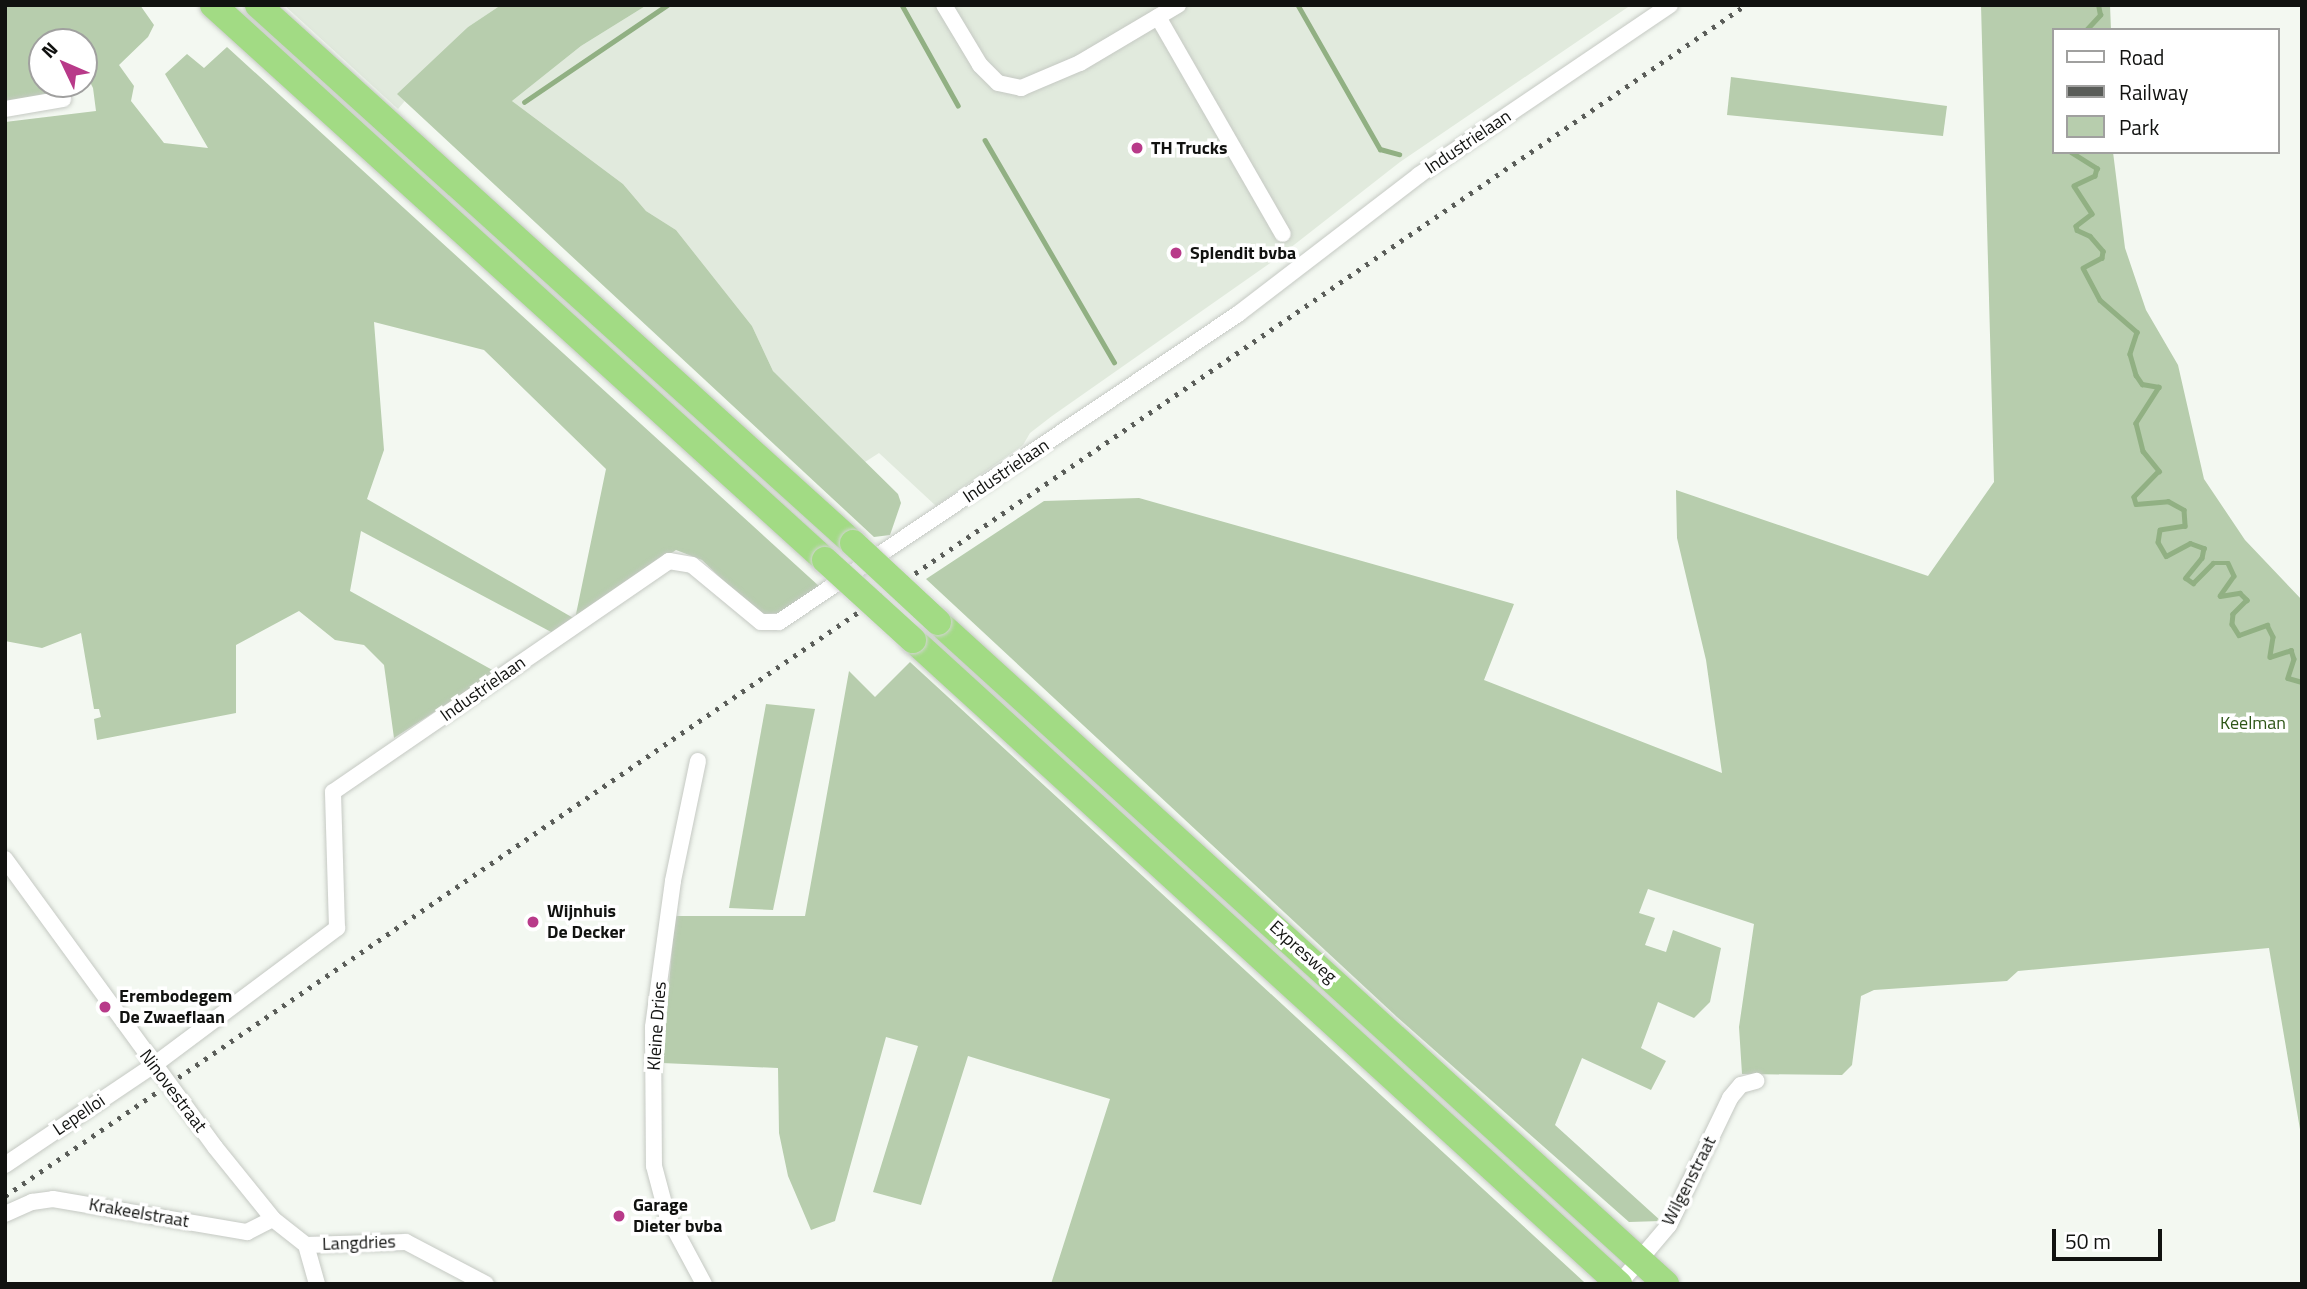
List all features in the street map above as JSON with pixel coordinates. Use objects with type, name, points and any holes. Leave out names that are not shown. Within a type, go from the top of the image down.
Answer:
[{"type":"highway","name":"Expresweg","points":[[213,5],[1619,1284]]},
{"type":"highway","name":"Expresweg","points":[[258,5],[1666,1284]]},
{"type":"street","points":[[944,5],[980,65],[998,83],[1021,88],[1080,63],[1178,5]]},
{"type":"street","name":"Industrielaan","points":[[334,792],[668,561],[692,565],[761,622],[779,622],[1238,314],[1419,175],[1670,5]]},
{"type":"street","points":[[1158,17],[1283,234]]},
{"type":"street","points":[[5,109],[64,99]]},
{"type":"street","name":"Kleine Dries","points":[[698,761],[673,881],[653,1027],[654,1152],[667,1215],[704,1284]]},
{"type":"street","name":"Lepelloi","points":[[5,1165],[154,1065],[337,928],[334,792]]},
{"type":"street","name":"Ninovestraat","points":[[5,859],[154,1065],[273,1219],[306,1245]]},
{"type":"street","name":"Wilgenstraat","points":[[1619,1284],[1669,1225],[1730,1098],[1741,1084],[1756,1081]]},
{"type":"street","name":"Krakeelstraat","points":[[5,1214],[32,1202],[53,1199],[247,1231],[273,1219]]},
{"type":"street","name":"Langdries","points":[[306,1245],[406,1242],[486,1284]]},
{"type":"street","points":[[306,1245],[317,1284]]},
{"type":"shaded area","points":[[284,5],[501,5],[468,27],[398,109]]},
{"type":"shaded area","points":[[647,5],[1631,5],[1400,162],[1276,259],[1052,416],[1030,433],[1023,445],[936,506],[879,453],[865,462],[773,371],[752,326],[676,230],[646,211],[623,184],[512,101],[581,46]]},
{"type":"green space","points":[[5,5],[140,5],[154,25],[148,37],[119,65],[134,86],[131,101],[164,143],[208,148],[165,74],[187,54],[204,68],[227,47],[820,587],[781,613],[765,614],[753,609],[702,560],[676,550],[575,618],[606,469],[484,350],[374,322],[384,450],[367,499],[574,619],[553,633],[361,531],[350,591],[496,672],[394,738],[384,665],[364,645],[335,640],[299,611],[236,645],[236,713],[97,740],[94,719],[101,717],[99,709],[94,709],[81,633],[42,648],[5,641],[5,122],[96,111],[98,28],[28,28],[29,98],[5,102]]},
{"type":"green space","points":[[501,5],[647,5],[581,46],[512,101],[623,184],[646,211],[676,230],[752,326],[773,371],[898,494],[901,503],[890,535],[874,537],[397,94],[468,27]]},
{"type":"green space","name":"Keelman","points":[[1981,5],[2110,5],[2111,28],[2052,28],[2052,154],[2113,154],[2125,248],[2146,310],[2178,365],[2204,479],[2245,540],[2302,600],[2302,1141],[2269,948],[2018,971],[2007,981],[1874,990],[1861,996],[1852,1065],[1842,1075],[1742,1074],[1739,1027],[1754,924],[1648,889],[1639,913],[1655,918],[1645,945],[1666,952],[1673,930],[1721,948],[1710,1002],[1694,1018],[1658,1002],[1641,1048],[1666,1061],[1651,1090],[1582,1058],[1555,1125],[1661,1221],[1629,1222],[1397,1017],[926,579],[1044,501],[1139,498],[1514,604],[1484,680],[1722,773],[1706,660],[1677,538],[1676,490],[1928,576],[1994,482]]},
{"type":"green space","points":[[1731,77],[1947,106],[1943,136],[1727,115]]},
{"type":"green space","points":[[910,662],[1586,1284],[1051,1284],[1110,1099],[968,1056],[921,1205],[873,1192],[918,1046],[886,1037],[835,1221],[811,1230],[788,1176],[779,1133],[778,1068],[662,1063],[675,916],[805,916],[849,671],[875,697]]},
{"type":"green space","points":[[766,704],[815,709],[773,910],[729,908]]},
{"type":"waterway","points":[[524,102],[667,5]]},
{"type":"waterway","points":[[902,5],[958,105]]},
{"type":"waterway","points":[[1298,5],[1380,149],[1399,154]]},
{"type":"waterway","points":[[2088,28],[2100,15],[2098,5]]},
{"type":"waterway","points":[[985,140],[1114,362]]},
{"type":"waterway","points":[[2074,154],[2097,168],[2095,176],[2074,186],[2092,214],[2076,226],[2077,230],[2090,236],[2103,251],[2102,258],[2083,268],[2100,300],[2137,332],[2130,354],[2136,375],[2142,384],[2159,387],[2136,423],[2143,451],[2159,471],[2134,497],[2136,504],[2168,501],[2184,510],[2185,526],[2160,530],[2158,542],[2166,556],[2190,543],[2204,548],[2202,558],[2186,578],[2193,583],[2213,563],[2228,563],[2234,576],[2220,596],[2240,593],[2247,600],[2233,614],[2232,624],[2239,635],[2267,625],[2273,637],[2270,657],[2291,650],[2294,659],[2288,678],[2302,682]]},
{"type":"railway","points":[[5,1196],[1746,5]]},
{"type":"place","name":"TH Trucks","points":[[1137,148]]},
{"type":"place","name":"Splendit bvba","points":[[1176,253]]},
{"type":"place","name":"Wijnhuis De Decker","points":[[533,922]]},
{"type":"place","name":"Erembodegem De Zwaeflaan","points":[[105,1007]]},
{"type":"place","name":"Garage Dieter bvba","points":[[619,1216]]}]
